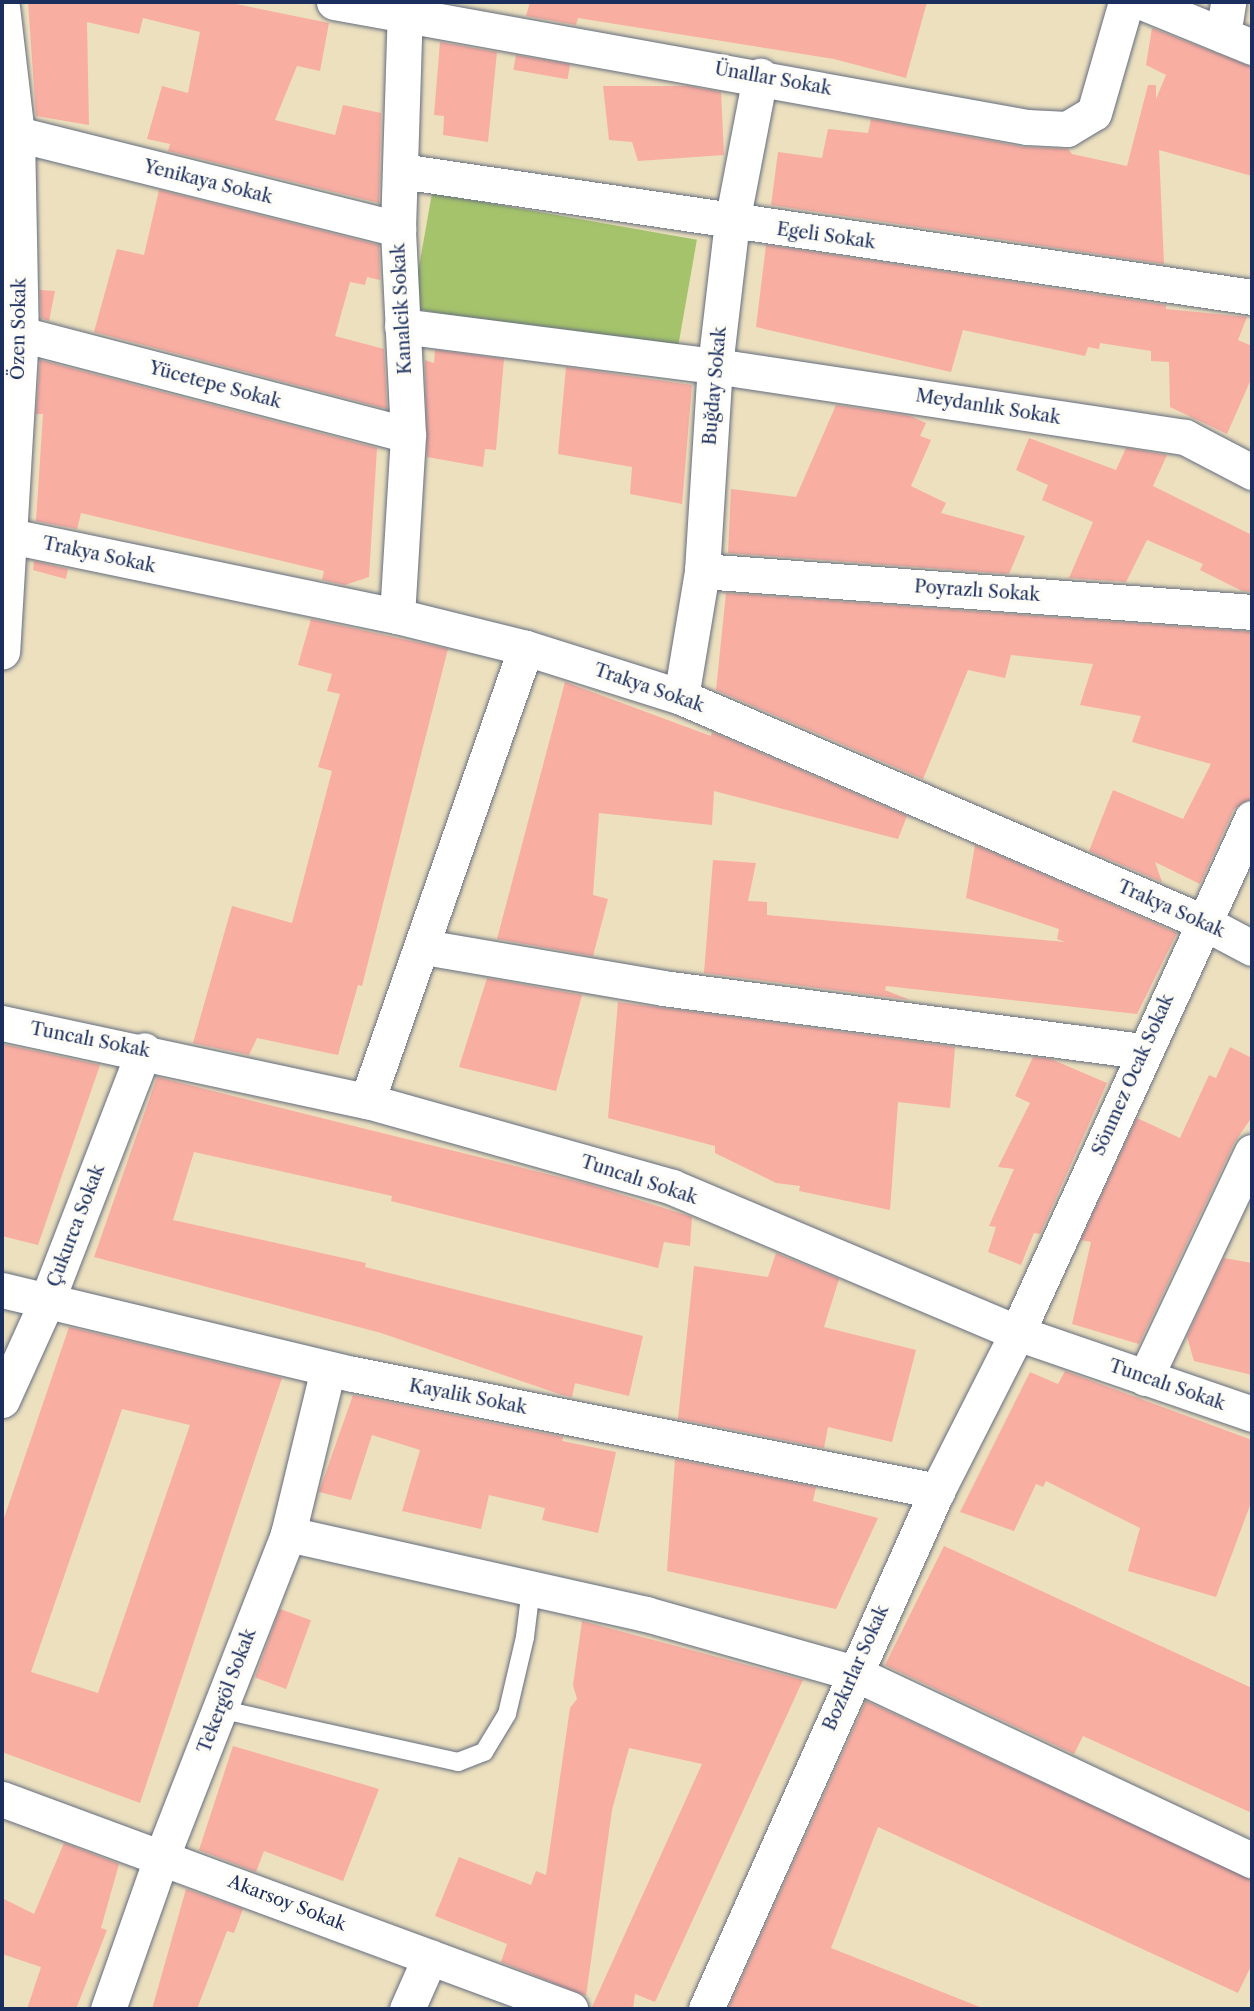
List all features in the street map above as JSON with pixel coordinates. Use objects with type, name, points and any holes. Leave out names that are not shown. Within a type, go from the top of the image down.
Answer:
[{"type":"street","name":"Ünallar Sokak","points":[[334,2],[405,9],[1027,127],[1067,129],[1094,113],[1126,2]]},
{"type":"street","points":[[1142,2],[1234,28]]},
{"type":"street","name":"Özen Sokak","points":[[2,7],[17,134],[21,334],[2,651]]},
{"type":"street","name":"Kanalcik Sokak","points":[[397,616],[408,435],[398,229],[405,9]]},
{"type":"street","name":"Buğday Sokak","points":[[681,697],[702,571],[715,366],[732,222],[760,76]]},
{"type":"street","name":"Yenikaya Sokak","points":[[17,134],[398,229]]},
{"type":"street","name":"Egeli Sokak","points":[[401,171],[1252,297]]},
{"type":"street","name":"Meydanlık Sokak","points":[[402,326],[715,366],[1185,437],[1252,472]]},
{"type":"street","name":"Yücetepe Sokak","points":[[21,334],[408,435]]},
{"type":"street","name":"Trakya Sokak","points":[[10,536],[397,616],[526,648],[681,697],[1203,922],[1252,948]]},
{"type":"street","name":"Poyrazlı Sokak","points":[[702,571],[1252,612]]},
{"type":"street","points":[[367,1101],[424,947],[526,648]]},
{"type":"street","name":"Sönmez Ocak Sokak","points":[[1017,1333],[1143,1051],[1252,818]]},
{"type":"street","points":[[424,947],[663,988],[1143,1051]]},
{"type":"street","name":"Tuncalı Sokak","points":[[2,1023],[144,1050],[367,1101],[672,1187],[1017,1333],[1252,1414]]},
{"type":"street","name":"Çukurca Sokak","points":[[2,1400],[46,1303],[144,1050]]},
{"type":"street","points":[[1145,1378],[1252,1152]]},
{"type":"street","name":"Kayalik Sokak","points":[[2,1290],[46,1303],[328,1368],[937,1491]]},
{"type":"street","name":"Bozkırlar Sokak","points":[[706,2009],[937,1491],[1017,1333]]},
{"type":"street","name":"Tekergöl Sokak","points":[[108,2009],[162,1856],[288,1534],[328,1368]]},
{"type":"street","points":[[288,1534],[646,1614],[854,1673],[1252,1860]]},
{"type":"street","name":"Akarsoy Sokak","points":[[2,1799],[570,2009]]},
{"type":"street","points":[[407,2009],[430,1956]]},
{"type":"lane","points":[[219,1709],[458,1762],[484,1752],[507,1714],[525,1637],[531,1588]]},
{"type":"green space","points":[[432,193],[697,240],[677,355],[412,308]]},
{"type":"building","points":[[28,2],[226,2],[329,23],[320,71],[297,66],[275,120],[335,135],[343,105],[381,113],[379,203],[168,151],[170,144],[147,139],[162,86],[188,93],[200,32],[143,18],[139,34],[87,22],[89,125],[36,116]]},
{"type":"building","points":[[530,2],[927,2],[906,78],[834,59],[578,18],[576,25],[526,16]]},
{"type":"building","points":[[1152,28],[1252,67],[1252,176],[1159,150],[1164,264],[771,205],[778,152],[822,158],[828,129],[868,133],[871,119],[1023,147],[1068,149],[1072,154],[1127,166],[1148,85],[1156,85],[1156,99],[1166,75],[1146,65]]},
{"type":"building","points":[[440,42],[497,52],[488,142],[443,135],[444,116],[434,115]]},
{"type":"building","points":[[516,55],[570,65],[568,79],[513,70]]},
{"type":"building","points":[[603,86],[688,86],[721,92],[724,155],[638,161],[632,142],[609,140]]},
{"type":"building","points":[[159,190],[379,245],[380,280],[367,277],[365,285],[350,282],[335,336],[384,349],[387,409],[94,332],[117,249],[144,255]]},
{"type":"building","points":[[766,245],[1166,305],[1166,309],[1247,317],[1238,340],[1252,346],[1252,377],[1227,434],[1170,407],[1169,362],[1151,361],[1151,351],[1100,343],[1099,349],[1088,347],[1085,356],[963,330],[951,372],[756,327]]},
{"type":"building","points":[[40,290],[55,291],[49,321],[41,318]]},
{"type":"building","points":[[435,350],[504,359],[496,450],[485,449],[483,467],[427,457],[425,360],[434,363]]},
{"type":"building","points":[[40,360],[377,448],[369,577],[345,585],[322,580],[324,571],[81,513],[77,529],[36,521],[43,414],[36,414]]},
{"type":"building","points":[[566,367],[692,385],[682,504],[630,494],[632,467],[558,454]]},
{"type":"building","points":[[836,405],[910,416],[926,423],[920,436],[931,440],[911,486],[946,503],[941,513],[1025,536],[1009,574],[728,553],[731,489],[796,497]]},
{"type":"building","points":[[1029,438],[1116,470],[1126,448],[1167,455],[1153,486],[1252,535],[1252,592],[1242,591],[1200,570],[1203,564],[1147,540],[1126,582],[1069,578],[1093,522],[1042,500],[1048,485],[1016,470]]},
{"type":"building","points":[[34,561],[68,569],[66,579],[33,570]]},
{"type":"building","points":[[726,593],[1252,632],[1252,798],[1234,809],[1200,884],[1155,862],[1162,882],[1089,851],[1113,790],[1183,819],[1211,764],[1132,742],[1141,716],[1080,705],[1093,664],[1011,655],[1005,678],[968,670],[923,779],[716,690]]},
{"type":"building","points":[[311,619],[448,649],[362,986],[358,985],[338,1055],[257,1038],[249,1055],[193,1043],[232,906],[292,923],[332,771],[318,767],[340,694],[327,691],[332,674],[298,665]]},
{"type":"building","points":[[565,682],[711,736],[712,732],[907,816],[898,839],[714,791],[712,825],[599,813],[593,895],[608,899],[593,956],[497,939]]},
{"type":"building","points":[[975,845],[1177,933],[1137,1014],[886,986],[885,990],[910,1000],[704,973],[713,860],[756,863],[748,901],[767,902],[767,915],[1065,942],[1057,939],[1059,929],[966,898]]},
{"type":"building","points":[[487,978],[582,995],[556,1091],[459,1067]]},
{"type":"building","points":[[618,1002],[955,1047],[950,1108],[898,1102],[890,1210],[799,1191],[800,1186],[776,1183],[715,1153],[715,1146],[608,1118]]},
{"type":"building","points":[[2,1044],[100,1065],[38,1245],[2,1236]]},
{"type":"building","points":[[1230,1047],[1252,1058],[1252,1117],[1234,1143],[1139,1344],[1072,1324],[1091,1242],[1081,1240],[1137,1118],[1180,1138],[1209,1075],[1216,1078]]},
{"type":"building","points":[[1033,1057],[1051,1059],[1107,1083],[1040,1234],[1034,1233],[1021,1265],[988,1252],[996,1227],[989,1226],[1014,1169],[998,1167],[1030,1103],[1015,1096]]},
{"type":"building","points":[[157,1077],[591,1185],[692,1217],[690,1246],[664,1242],[658,1268],[391,1201],[392,1196],[194,1152],[173,1220],[366,1263],[365,1267],[643,1336],[629,1396],[575,1383],[572,1397],[562,1395],[381,1333],[94,1257]]},
{"type":"building","points":[[776,1253],[839,1279],[824,1327],[916,1350],[892,1442],[828,1427],[824,1448],[678,1419],[694,1266],[768,1277]]},
{"type":"building","points":[[1224,1258],[1252,1263],[1252,1375],[1194,1361],[1187,1337]]},
{"type":"building","points":[[69,1327],[282,1378],[140,1803],[2,1752],[2,1524]],"holes":[[[122,1409],[190,1425],[98,1693],[31,1672]]]},
{"type":"building","points":[[1065,1371],[1252,1440],[1252,1500],[1216,1597],[1128,1571],[1140,1528],[1046,1481],[1043,1487],[1036,1484],[1014,1531],[960,1512],[1030,1372],[1058,1384]]},
{"type":"building","points":[[353,1395],[563,1437],[562,1441],[616,1452],[598,1533],[542,1520],[545,1508],[489,1495],[481,1529],[402,1511],[420,1450],[372,1435],[351,1500],[319,1492]]},
{"type":"building","points":[[675,1459],[816,1487],[813,1501],[878,1518],[836,1609],[667,1571]]},
{"type":"building","points":[[944,1546],[1252,1688],[1252,1813],[1083,1736],[1074,1754],[885,1665]]},
{"type":"building","points":[[280,1609],[311,1620],[286,1689],[255,1678]]},
{"type":"building","points":[[582,1621],[803,1680],[655,2002],[635,1994],[633,2009],[591,2009],[702,1764],[629,1748],[612,1810],[586,1996],[501,1962],[507,1944],[435,1916],[459,1857],[531,1885],[536,1871],[546,1875],[570,1708],[577,1699],[573,1685]]},
{"type":"building","points":[[866,1701],[1252,1880],[1252,1964],[1238,1993],[878,1827],[831,1948],[985,2009],[728,2009]]},
{"type":"building","points":[[233,1746],[379,1789],[343,1881],[264,1851],[256,1872],[199,1850]]},
{"type":"building","points":[[64,1843],[119,1864],[101,1928],[107,1930],[76,2009],[27,2009],[41,1967],[2,1954],[2,1898],[34,1914]]},
{"type":"building","points":[[186,1889],[243,1909],[234,1933],[227,1931],[197,2009],[152,2009]]}]
